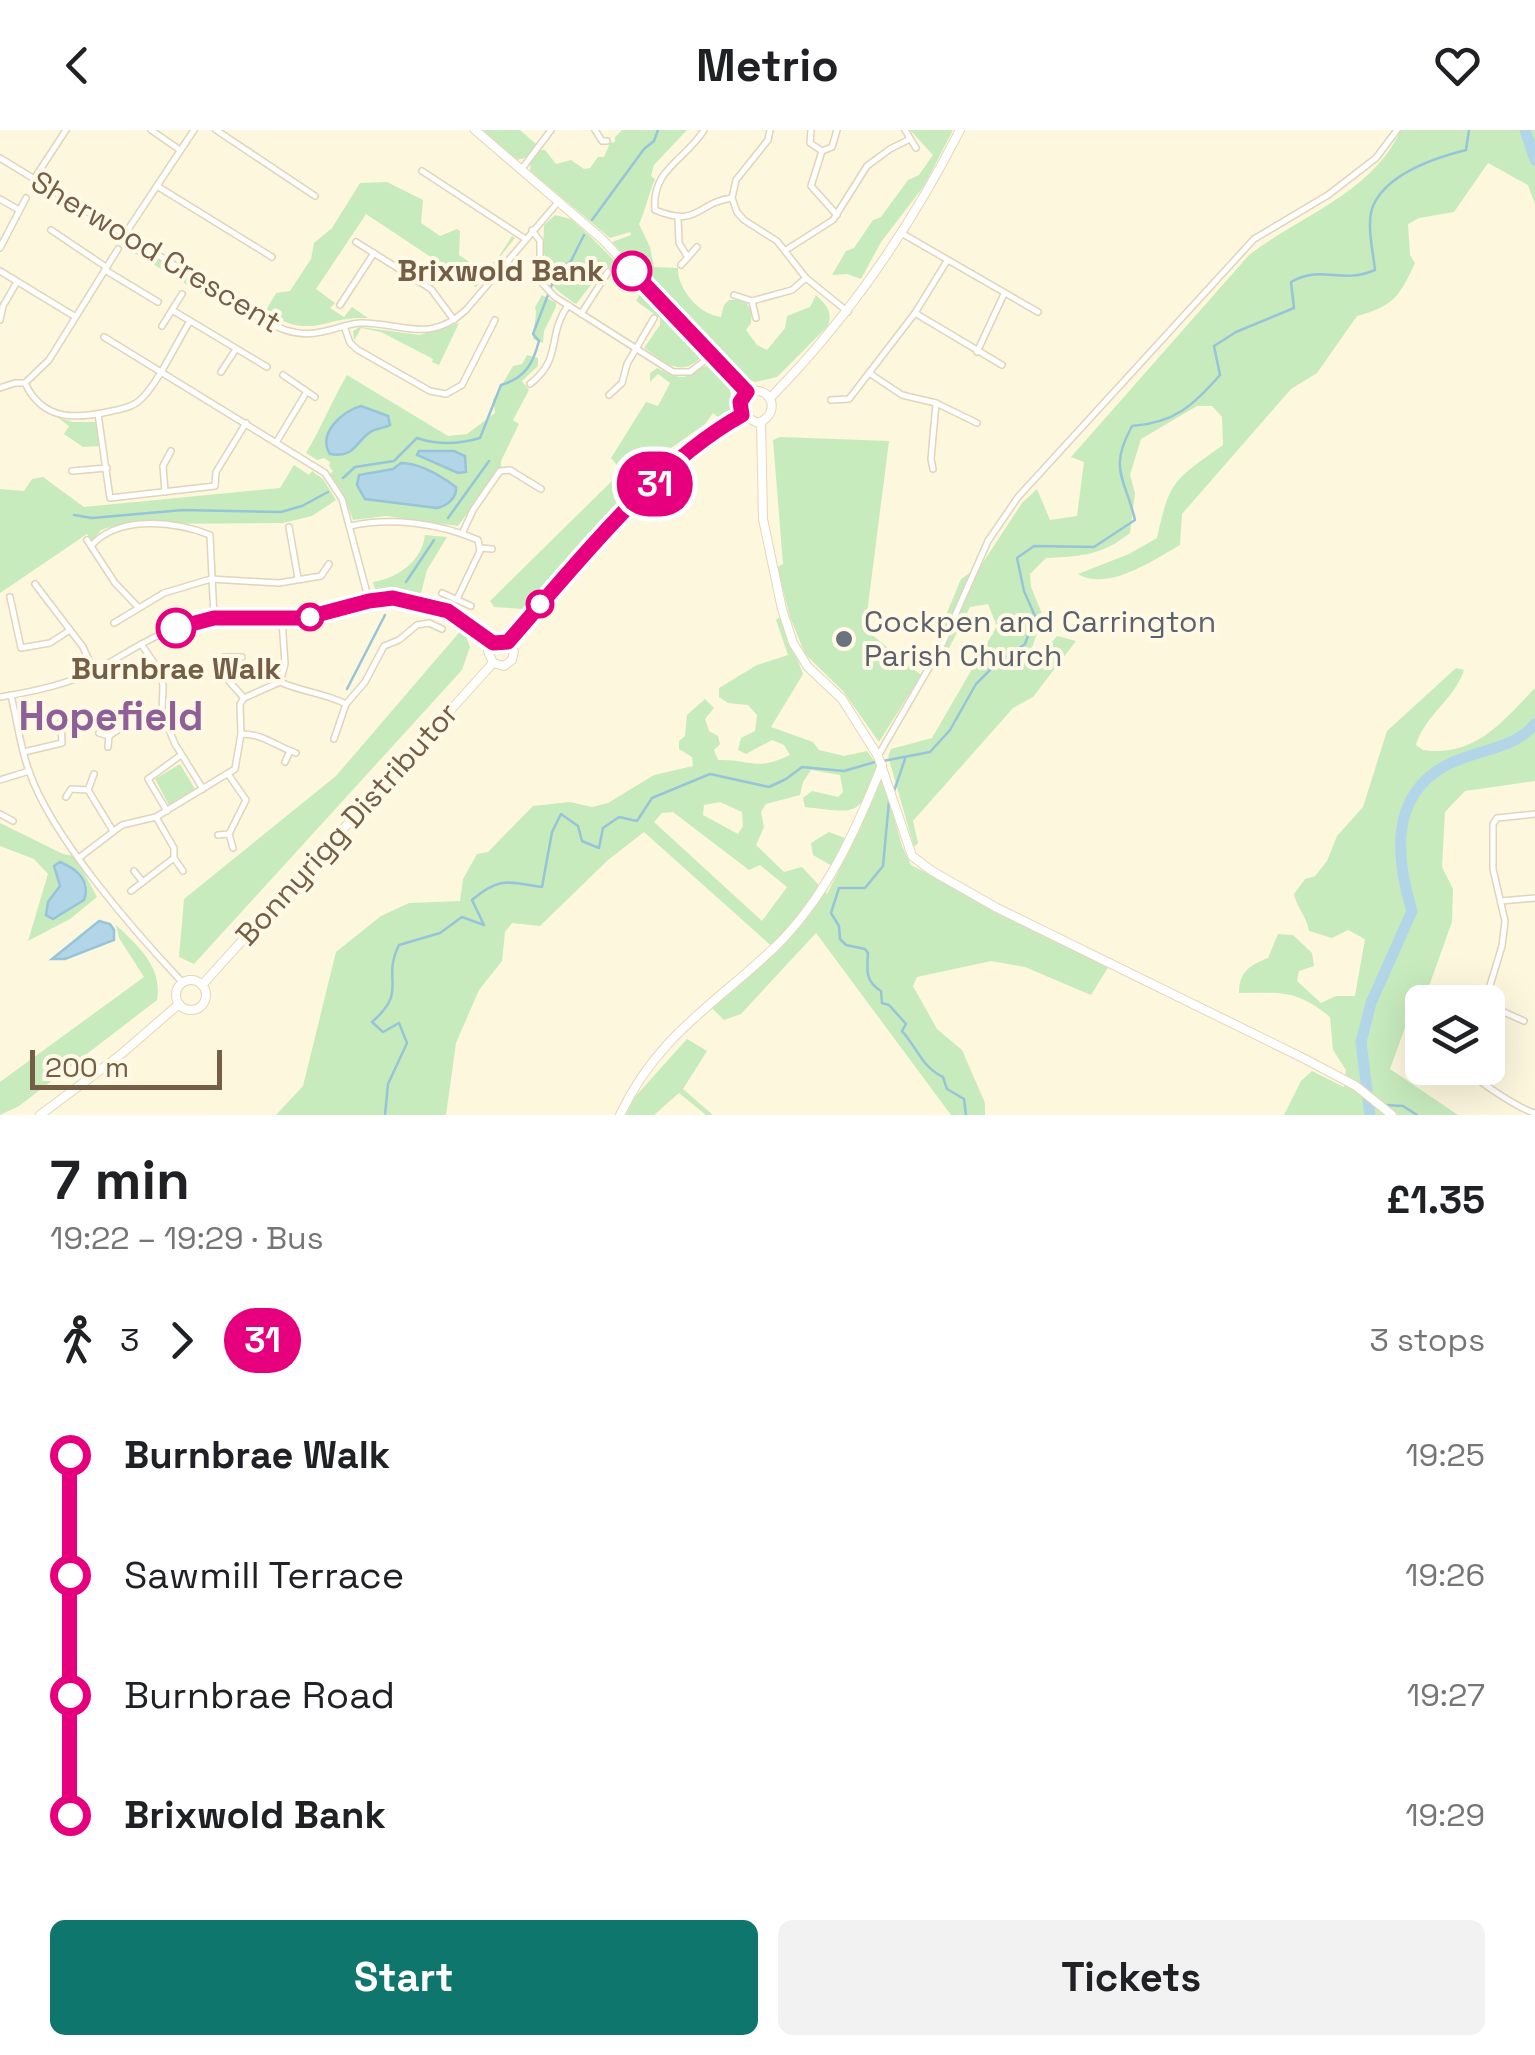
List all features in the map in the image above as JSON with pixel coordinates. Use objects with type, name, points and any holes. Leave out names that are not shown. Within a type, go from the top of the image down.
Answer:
[{"type":"main road","points":[[474,130],[602,239],[747,392]]},
{"type":"main road","points":[[770,398],[848,312],[903,234],[960,130]]},
{"type":"main road","points":[[760,390],[770,398],[772,412],[761,422],[750,422],[742,415],[740,402],[747,392],[760,390]]},
{"type":"main road","name":"Bonnyrigg Distributor","points":[[40,1115],[120,1056],[179,1004],[193,1010],[202,1005],[206,995],[202,985],[493,663],[504,666],[512,660],[514,651],[508,642],[628,509],[699,443],[742,415]]},
{"type":"main road","points":[[761,422],[763,519],[787,626],[808,667],[842,699],[880,761],[912,856],[932,872],[998,908],[1356,1086],[1392,1115]]},
{"type":"main road","points":[[493,663],[488,654],[493,643],[508,642]]},
{"type":"main road","points":[[620,1115],[643,1072],[680,1028],[774,948],[808,911],[828,882],[880,761]]},
{"type":"main road","points":[[179,1004],[177,991],[182,983],[191,980],[202,985]]},
{"type":"street","points":[[34,179],[66,130]]},
{"type":"street","points":[[151,130],[180,150]]},
{"type":"street","points":[[125,234],[194,130]]},
{"type":"street","points":[[216,130],[314,196]]},
{"type":"street","points":[[521,170],[551,130]]},
{"type":"street","points":[[595,130],[602,141],[607,141]]},
{"type":"street","points":[[704,130],[660,177],[654,210],[678,218],[698,214],[717,201],[732,198]]},
{"type":"street","points":[[770,130],[768,140],[736,180],[732,198],[744,220],[786,250],[806,278],[848,312]]},
{"type":"street","points":[[811,130],[810,143],[822,151]]},
{"type":"street","points":[[822,151],[832,147],[836,130]]},
{"type":"street","points":[[905,130],[916,148]]},
{"type":"street","points":[[880,761],[942,647],[988,541],[1018,498],[1254,239],[1328,196],[1376,158],[1397,130]]},
{"type":"street","points":[[786,250],[838,215],[867,166],[908,140]]},
{"type":"street","points":[[822,151],[812,186],[838,215]]},
{"type":"street","name":"Sherwood Crescent","points":[[0,158],[282,330],[316,333],[370,324],[422,330],[454,320]]},
{"type":"street","points":[[422,172],[525,239]]},
{"type":"street","points":[[157,186],[272,257]]},
{"type":"street","points":[[0,248],[26,198]]},
{"type":"street","points":[[0,200],[19,210]]},
{"type":"street","points":[[356,242],[431,289],[454,320],[559,202]]},
{"type":"street","points":[[678,218],[679,243],[688,256]]},
{"type":"street","points":[[51,230],[158,302]]},
{"type":"street","points":[[532,230],[539,238],[538,270],[546,290],[635,350],[682,374],[712,355]]},
{"type":"street","points":[[903,234],[1038,312]]},
{"type":"street","points":[[681,265],[697,247]]},
{"type":"street","points":[[0,388],[25,383],[49,360],[118,248]]},
{"type":"street","points":[[340,304],[374,253]]},
{"type":"street","points":[[831,400],[848,399],[915,314],[948,261]]},
{"type":"street","points":[[0,271],[75,317]]},
{"type":"street","points":[[581,314],[608,272]]},
{"type":"street","points":[[734,296],[752,301],[792,290],[806,278]]},
{"type":"street","points":[[0,320],[3,306],[18,282]]},
{"type":"street","points":[[162,326],[182,294]]},
{"type":"street","points":[[977,352],[1004,294]]},
{"type":"street","points":[[752,301],[756,318]]},
{"type":"street","points":[[530,384],[551,363],[554,332],[568,305]]},
{"type":"street","points":[[172,310],[267,367]]},
{"type":"street","points":[[915,314],[1002,365]]},
{"type":"street","points":[[609,395],[622,383],[627,364],[654,318]]},
{"type":"street","points":[[344,326],[350,343],[358,350],[430,391],[446,394],[462,385],[495,320]]},
{"type":"street","points":[[25,383],[34,397],[58,414],[72,418],[137,402],[190,321]]},
{"type":"street","points":[[104,336],[325,474],[342,500],[369,601]]},
{"type":"street","points":[[221,372],[236,349]]},
{"type":"street","points":[[869,373],[902,395],[936,403],[977,423]]},
{"type":"street","points":[[283,375],[315,397]]},
{"type":"street","points":[[541,375],[547,382]]},
{"type":"street","points":[[276,442],[306,393]]},
{"type":"street","points":[[934,469],[930,459],[936,403]]},
{"type":"street","points":[[98,414],[110,498],[215,486],[219,466],[246,423]]},
{"type":"street","points":[[165,492],[162,466],[171,452]]},
{"type":"street","points":[[72,471],[107,468]]},
{"type":"street","points":[[462,534],[500,471],[510,470],[541,489]]},
{"type":"street","points":[[350,526],[384,521],[478,540],[480,548],[457,599]]},
{"type":"street","points":[[138,608],[115,583],[89,543],[116,527],[189,527],[210,535],[214,618]]},
{"type":"street","points":[[289,527],[298,578]]},
{"type":"street","points":[[480,548],[492,549]]},
{"type":"street","points":[[114,623],[164,593],[211,579],[279,582],[321,576],[329,564]]},
{"type":"street","points":[[34,584],[83,647],[94,671]]},
{"type":"street","points":[[442,593],[471,606]]},
{"type":"street","points":[[10,597],[21,648],[50,643],[70,630]]},
{"type":"street","points":[[0,697],[72,681],[172,630],[214,618],[305,618],[369,601],[400,599],[436,607],[458,616],[493,643]]},
{"type":"street","points":[[280,682],[285,664],[282,620]]},
{"type":"street","points":[[334,739],[346,704],[365,682],[384,646],[417,625],[428,622],[442,628]]},
{"type":"street","points":[[141,644],[159,670],[162,713],[181,755],[203,789]]},
{"type":"street","points":[[242,657],[224,657],[228,679],[244,698]]},
{"type":"street","points":[[80,858],[113,830],[156,817],[234,769],[242,734],[240,704],[244,698],[280,682],[346,704]]},
{"type":"street","points":[[11,695],[28,770],[49,816],[182,983]]},
{"type":"street","points":[[109,736],[134,719],[162,713]]},
{"type":"street","points":[[24,752],[62,743],[61,722]]},
{"type":"street","points":[[99,732],[109,736]]},
{"type":"street","points":[[242,734],[259,734],[293,752],[285,762]]},
{"type":"street","points":[[108,748],[109,736]]},
{"type":"street","points":[[167,810],[148,780],[181,755]]},
{"type":"street","points":[[0,780],[28,770]]},
{"type":"street","points":[[88,790],[94,774]]},
{"type":"street","points":[[228,774],[246,800],[230,834],[233,848]]},
{"type":"street","points":[[66,797],[72,789],[88,790]]},
{"type":"street","points":[[88,790],[113,830]]},
{"type":"street","points":[[0,814],[13,821]]},
{"type":"street","points":[[1491,985],[1505,922],[1493,869],[1493,824],[1498,818],[1535,814]]},
{"type":"street","points":[[156,817],[183,871]]},
{"type":"street","points":[[218,835],[230,834]]},
{"type":"street","points":[[131,891],[174,858]]},
{"type":"street","points":[[134,871],[142,882]]},
{"type":"street","points":[[1501,900],[1535,898]]},
{"type":"street","points":[[1505,1012],[1524,1021]]},
{"type":"street","points":[[1489,1085],[1514,1106],[1535,1113]]},
{"type":"green space","points":[[481,130],[520,130],[537,145],[525,158],[517,160]]},
{"type":"green space","points":[[622,130],[687,130],[654,165],[651,176],[655,179],[639,224],[654,267],[678,268],[681,284],[697,306],[721,317],[729,300],[744,300],[752,311],[746,330],[757,345],[767,350],[785,328],[787,316],[810,307],[816,295],[826,305],[828,326],[777,377],[755,382],[733,374],[612,242],[631,235],[630,232],[610,238],[530,171],[531,161],[539,150],[545,150],[556,164],[571,160],[584,169],[590,168],[598,157],[604,157]]},
{"type":"green space","points":[[910,130],[953,130],[924,186],[881,242],[861,279],[847,274],[832,275],[846,251],[854,248],[873,220],[881,217],[908,180],[919,175],[933,155]]},
{"type":"green space","points":[[1401,130],[1535,130],[1535,204],[1528,185],[1488,163],[1454,212],[1419,218],[1408,224],[1410,255],[1415,263],[1399,292],[1387,304],[1357,316],[1317,373],[1291,389],[1182,514],[1180,545],[1116,577],[1090,579],[1078,574],[1157,538],[1166,503],[1177,482],[1223,445],[1222,417],[1212,406],[1197,406],[1141,439],[1130,475],[1135,493],[1130,533],[1091,553],[1046,558],[1030,574],[1043,616],[1027,662],[1035,662],[1057,636],[1076,641],[1033,697],[1013,708],[913,821],[918,843],[914,847],[888,756],[891,749],[932,738],[997,626],[988,604],[970,607],[944,658],[931,651],[961,579],[982,564],[1022,503],[1037,489],[1050,520],[1077,516],[1084,462],[1071,457],[1249,255],[1353,187],[1388,152]]},
{"type":"green space","points":[[387,182],[423,200],[421,223],[440,236],[460,231],[459,255],[480,269],[496,261],[512,236],[515,238],[476,287],[366,214],[316,289],[335,303],[330,308],[344,317],[352,307],[368,318],[307,326],[282,321],[265,312],[276,293],[290,291],[311,259],[314,243],[332,228],[360,183]]},
{"type":"green space","points":[[555,215],[571,219],[591,237],[700,348],[699,359],[692,365],[678,367],[644,348],[660,325],[660,318],[636,301],[640,294],[630,281],[606,266],[576,304],[557,290],[550,280],[543,251],[544,225]]},
{"type":"green space","points":[[129,241],[206,288],[203,294],[126,248]]},
{"type":"green space","points":[[542,295],[556,303],[543,343],[533,339],[535,307]]},
{"type":"green space","points":[[459,323],[439,365],[381,332],[361,328],[354,341],[353,331],[360,327],[420,335]]},
{"type":"green space","points":[[527,355],[538,358],[538,366],[522,381],[529,390],[513,420],[519,424],[501,467],[458,526],[386,516],[353,520],[343,493],[330,474],[330,462],[306,453],[347,375],[448,436],[467,434],[495,413],[493,400],[513,366],[522,364]]},
{"type":"green space","points":[[713,364],[730,391],[730,410],[719,418],[713,413],[705,424],[657,458],[524,609],[494,607],[490,601],[622,471],[611,458],[646,402],[658,406],[670,383],[658,374],[650,382],[650,373],[657,368],[683,377]]},
{"type":"green space","points":[[57,417],[96,422],[99,446],[83,447],[64,434],[69,426]]},
{"type":"green space","points":[[780,437],[889,441],[865,629],[921,675],[879,742],[843,691],[805,654],[790,617],[777,567],[783,564],[773,440]]},
{"type":"green space","points":[[294,465],[323,479],[336,500],[312,516],[283,523],[120,524],[101,530],[92,541],[87,534],[0,593],[0,489],[24,491],[32,479],[43,477],[84,507],[280,488]]},
{"type":"green space","points":[[425,535],[447,537],[427,570],[421,593],[375,589],[373,582],[391,577],[414,560]]},
{"type":"green space","points":[[781,616],[803,674],[771,727],[813,742],[819,750],[844,756],[867,751],[878,766],[861,803],[846,810],[805,807],[803,798],[812,791],[838,797],[843,792],[840,775],[811,770],[800,795],[766,804],[761,812],[764,827],[756,845],[784,872],[802,867],[827,894],[839,870],[813,855],[811,843],[829,832],[853,841],[883,779],[911,865],[1109,966],[1091,995],[1025,967],[991,961],[917,977],[913,986],[937,1029],[962,1050],[985,1103],[985,1115],[951,1115],[816,933],[741,1014],[724,1020],[712,1008],[777,951],[644,832],[608,860],[540,926],[512,923],[505,932],[502,961],[479,990],[456,1043],[446,1115],[276,1115],[303,1086],[336,952],[381,916],[409,903],[460,901],[463,879],[477,854],[488,852],[533,806],[570,802],[592,807],[608,803],[654,775],[693,766],[692,757],[679,749],[679,741],[685,736],[687,715],[705,699],[714,708],[705,719],[709,731],[718,736],[720,744],[714,750],[718,760],[761,764],[790,755],[784,745],[772,740],[746,754],[738,750],[741,738],[755,731],[757,715],[748,705],[728,703],[719,697],[719,688],[757,665],[788,655],[776,620]],"holes":[[[720,802],[742,812],[743,826],[738,834],[703,815],[704,805]],[[673,812],[749,870],[760,865],[787,887],[762,921],[654,822],[662,813]]]},
{"type":"green space","points":[[463,628],[470,647],[462,670],[194,964],[179,957],[184,899],[336,776]]},
{"type":"green space","points":[[1456,668],[1464,670],[1459,681],[1420,734],[1416,745],[1423,750],[1441,751],[1472,743],[1498,725],[1535,688],[1535,781],[1465,791],[1445,812],[1442,867],[1453,889],[1452,922],[1429,985],[1405,985],[1405,1028],[1390,1069],[1405,1079],[1405,1085],[1414,1085],[1458,1115],[1284,1115],[1301,1081],[1312,1071],[1344,1087],[1346,1070],[1333,1050],[1330,1017],[1288,994],[1239,993],[1241,980],[1251,967],[1268,958],[1278,934],[1293,935],[1312,953],[1314,966],[1299,971],[1297,981],[1321,1003],[1336,996],[1355,996],[1365,939],[1348,930],[1332,938],[1309,931],[1294,894],[1327,861],[1337,836],[1363,807],[1387,731]]},
{"type":"green space","points":[[180,764],[195,789],[169,805],[155,779]]},
{"type":"green space","points":[[0,823],[63,854],[75,856],[97,897],[70,919],[28,941],[48,874],[34,859],[0,846]],"holes":[[[55,867],[72,867],[87,885],[84,900],[53,918],[60,886]]]},
{"type":"green space","points":[[116,925],[152,967],[157,1000],[19,1106],[0,1115],[0,1082],[144,977],[119,938]]},
{"type":"green space","points":[[687,1039],[707,1051],[683,1089],[713,1115],[706,1115],[679,1093],[654,1115],[626,1115],[634,1098]]},
{"type":"water","points":[[361,406],[388,416],[390,425],[374,430],[346,453],[330,454],[329,431],[346,413]]},
{"type":"water","points":[[419,451],[454,451],[465,456],[466,472],[458,473],[417,455]]},
{"type":"water","points":[[401,463],[423,468],[456,487],[453,498],[437,508],[365,499],[357,485],[359,475],[393,469]]},
{"type":"water","points":[[60,862],[81,876],[86,893],[84,900],[53,919],[46,915],[48,902],[60,886],[54,866]]},
{"type":"water","points":[[99,921],[110,924],[114,940],[65,959],[52,959]]},
{"type":"waterway","points":[[592,220],[654,141],[658,130]]},
{"type":"waterway","points":[[883,761],[930,752],[950,730],[976,684],[1025,644],[1035,616],[1024,591],[1017,558],[1034,546],[1094,547],[1135,520],[1120,464],[1132,426],[1171,417],[1201,396],[1220,375],[1214,346],[1236,332],[1294,308],[1291,282],[1313,275],[1352,276],[1375,270],[1370,220],[1380,195],[1413,169],[1466,150],[1469,130]]},
{"type":"waterway","points":[[1525,130],[1535,160]]},
{"type":"waterway","points":[[343,478],[355,467],[394,461],[417,438],[448,443],[480,438],[501,385],[522,374],[531,363],[539,341],[533,334],[556,274],[571,261],[584,235]]},
{"type":"waterway","points":[[448,518],[489,461]]},
{"type":"waterway","points":[[74,515],[92,518],[183,510],[281,512],[328,492]]},
{"type":"waterway","points":[[406,582],[434,540]]},
{"type":"waterway","points":[[347,689],[385,615]]},
{"type":"waterway","points":[[1370,1115],[1361,1042],[1371,1003],[1412,911],[1401,850],[1406,812],[1414,794],[1445,766],[1515,740],[1535,724]]},
{"type":"waterway","points":[[893,794],[905,759]]},
{"type":"waterway","points":[[385,1115],[388,1084],[407,1043],[399,1023],[383,1032],[372,1022],[389,1002],[399,945],[440,933],[462,917],[484,925],[472,900],[497,884],[542,887],[552,832],[561,814],[578,826],[582,841],[599,848],[603,828],[619,817],[637,821],[652,798],[710,774],[769,787],[802,767],[844,771],[875,762]]},
{"type":"waterway","points":[[889,801],[883,866],[865,888],[839,888],[831,913],[839,926],[840,939],[868,953],[868,975],[881,991],[882,1003],[889,1005],[906,1024],[902,1031],[925,1063],[943,1077],[947,1089],[964,1099],[966,1115]]},
{"type":"waterway","points":[[1386,1105],[1403,1106],[1417,1115]]},
{"type":"waterway","points":[[1369,1107],[1378,1106]]},
{"type":"bus line","name":"31","points":[[176,628],[214,618],[305,618],[393,598],[436,607],[458,616],[493,643],[508,642],[628,509],[699,443],[742,415],[740,402],[747,392],[632,271]]},
{"type":"place","name":"Brixwold Bank","points":[[632,271]]},
{"type":"place","name":"Burnbrae Walk","points":[[176,628]]},
{"type":"place","name":"Cockpen and Carrington Parish Church","points":[[844,639]]},
{"type":"district","name":"Hopefield","points":[[111,716]]}]
